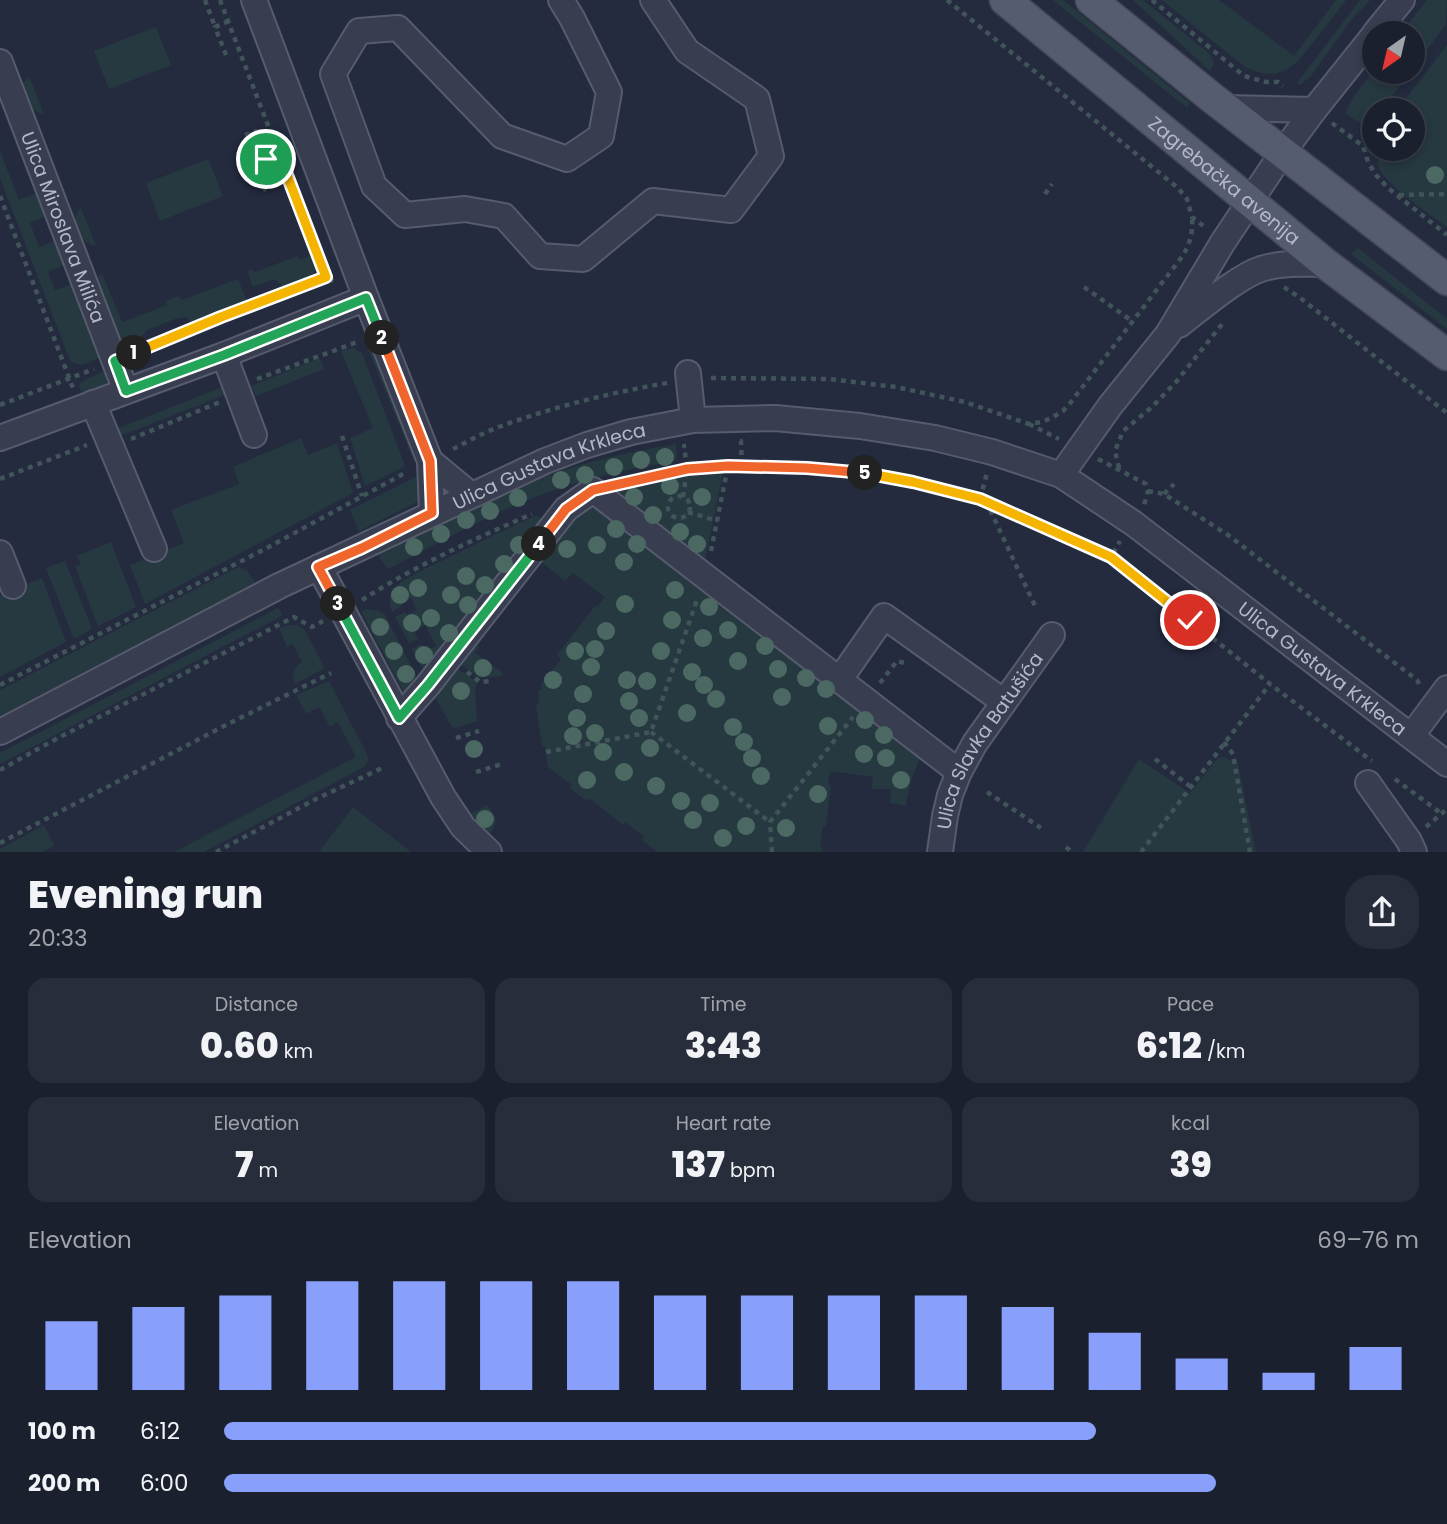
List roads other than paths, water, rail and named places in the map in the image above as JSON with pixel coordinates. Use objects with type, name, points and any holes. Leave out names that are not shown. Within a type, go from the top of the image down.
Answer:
[{"type":"main road","name":"Zagrebačka avenija","points":[[1005,0],[1326,264],[1447,355]]},
{"type":"main road","points":[[1091,0],[1447,280]]},
{"type":"street","points":[[254,0],[429,461],[432,513]]},
{"type":"street","points":[[561,0],[608,92],[601,136],[567,159],[502,136],[398,27],[359,31],[333,74],[374,186],[405,215],[466,209],[504,216],[540,257],[583,258],[653,201],[731,210],[771,156],[757,99],[687,51],[653,0]]},
{"type":"street","points":[[1385,21],[1402,0]]},
{"type":"street","points":[[1060,475],[1168,334],[1223,242],[1283,152],[1362,50]]},
{"type":"street","name":"Ulica Miroslava Milića","points":[[0,62],[126,391]]},
{"type":"street","points":[[1227,108],[1314,110]]},
{"type":"street","points":[[1168,334],[1258,270],[1287,264],[1326,264]]},
{"type":"street","points":[[0,438],[224,355],[366,298]]},
{"type":"street","points":[[224,355],[254,435]]},
{"type":"street","points":[[688,373],[693,420]]},
{"type":"street","points":[[93,403],[154,549]]},
{"type":"street","name":"Ulica Gustava Krkleca","points":[[0,732],[318,567],[545,461],[631,432],[693,420],[775,418],[897,431],[936,438],[992,452],[1060,475],[1133,523],[1447,764]]},
{"type":"street","points":[[429,461],[471,495]]},
{"type":"street","points":[[399,718],[566,509],[593,490],[959,772]]},
{"type":"street","points":[[0,553],[13,586]]},
{"type":"street","points":[[318,567],[443,797],[463,827],[489,852]]},
{"type":"street","points":[[840,679],[884,616],[1004,702]]},
{"type":"street","name":"Ulica Slavka Batušića","points":[[940,852],[950,795],[959,772],[975,743],[1052,635]]},
{"type":"street","points":[[1412,735],[1447,688]]},
{"type":"street","points":[[1375,776],[1414,852]]}]
